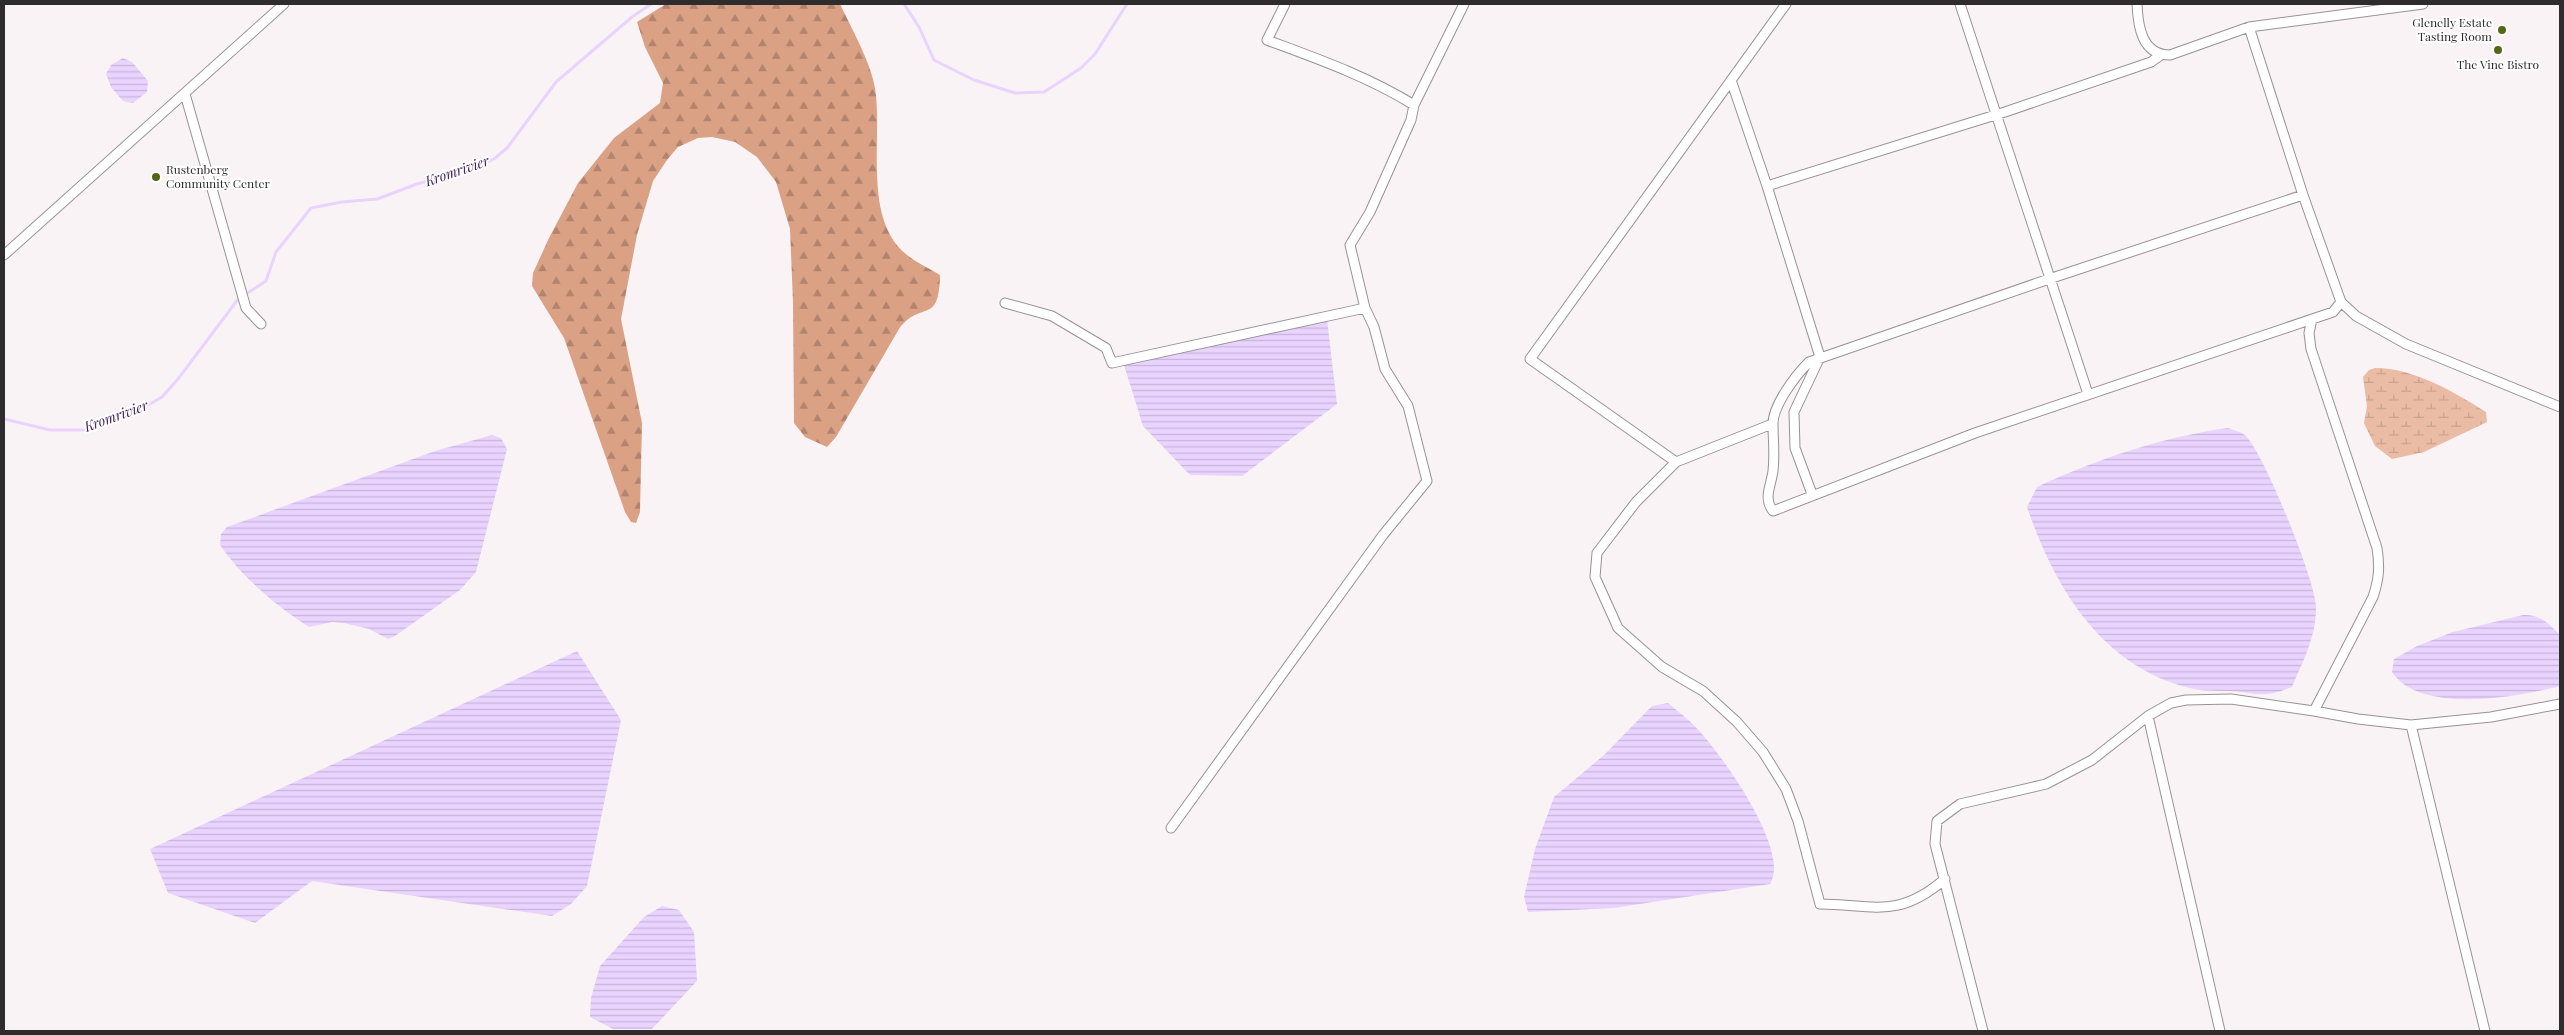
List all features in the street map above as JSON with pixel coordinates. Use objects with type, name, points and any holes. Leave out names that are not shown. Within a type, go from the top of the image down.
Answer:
[{"type":"street","points":[[4,255],[284,4]]},
{"type":"street","points":[[1285,4],[1267,40],[1342,67],[1383,86],[1414,105]]},
{"type":"street","points":[[1171,828],[1383,535],[1427,480],[1408,406],[1385,369],[1374,327],[1365,308],[1350,245],[1370,212],[1411,120],[1414,105],[1464,4]]},
{"type":"street","points":[[1676,462],[1530,359],[1786,4]]},
{"type":"street","points":[[1960,4],[2088,394]]},
{"type":"street","points":[[2137,4],[2140,28],[2145,43],[2151,50],[2161,55],[2170,55],[2249,27],[2423,4]]},
{"type":"street","points":[[2249,27],[2303,195],[2341,302],[2356,316],[2406,344],[2560,407]]},
{"type":"street","points":[[1767,186],[1996,114],[2151,62],[2161,55]]},
{"type":"street","points":[[1731,80],[1767,186],[1820,356],[1794,412],[1796,448],[1812,494]]},
{"type":"street","points":[[185,94],[246,308],[261,324]]},
{"type":"street","points":[[2303,195],[1820,356],[1809,362],[1798,373],[1784,396],[1772,424],[1775,435],[1773,471],[1768,504],[1773,511],[1812,494],[2088,394],[2333,312],[2341,302]]},
{"type":"street","points":[[1005,303],[1052,316],[1106,348],[1112,363],[1365,308]]},
{"type":"street","points":[[2312,319],[2310,333],[2311,349],[2377,548],[2380,565],[2379,579],[2373,597],[2314,711]]},
{"type":"street","points":[[1772,424],[1676,462],[1636,502],[1597,553],[1595,577],[1618,628],[1662,667],[1703,691],[1737,722],[1763,752],[1786,789],[1798,821],[1820,904],[1877,908],[1907,904],[1928,893],[1945,879]]},
{"type":"street","points":[[1983,1031],[1935,844],[1937,821],[1960,804],[2046,784],[2092,760],[2148,716],[2171,703],[2186,700],[2231,699],[2358,719],[2411,725],[2491,717],[2560,704]]},
{"type":"street","points":[[2148,716],[2220,1031]]},
{"type":"street","points":[[2411,725],[2486,1031]]},
{"type":"green space","points":[[666,4],[840,4],[865,56],[873,78],[877,108],[877,177],[879,200],[884,221],[893,240],[907,255],[940,275],[936,301],[932,307],[907,320],[899,329],[836,437],[827,447],[805,437],[794,423],[790,229],[776,182],[757,157],[735,142],[712,137],[698,138],[678,147],[653,181],[637,235],[621,319],[642,423],[640,512],[636,523],[631,522],[625,512],[564,338],[532,286],[533,273],[578,183],[614,138],[660,103],[663,83],[645,47],[637,22]]},
{"type":"green space","points":[[2375,368],[2404,372],[2433,382],[2486,412],[2487,422],[2424,452],[2392,459],[2375,446],[2364,423],[2367,406],[2363,377],[2369,370]]},
{"type":"shaded area","points":[[123,58],[132,62],[148,81],[147,92],[133,103],[123,101],[111,87],[106,74],[111,65]]},
{"type":"shaded area","points":[[1327,319],[1337,404],[1242,476],[1190,475],[1143,426],[1124,365]]},
{"type":"shaded area","points":[[2228,428],[2245,435],[2264,465],[2288,518],[2314,594],[2316,608],[2311,639],[2292,687],[2279,692],[2257,694],[2194,689],[2162,679],[2133,664],[2109,644],[2087,621],[2068,595],[2038,538],[2027,507],[2037,487],[2083,467],[2154,443]]},
{"type":"shaded area","points":[[492,435],[501,438],[507,449],[476,572],[460,590],[388,639],[369,629],[344,623],[332,622],[309,627],[260,590],[238,568],[220,545],[221,534],[227,527],[435,451]]},
{"type":"shaded area","points":[[2523,615],[2539,618],[2560,635],[2560,686],[2496,698],[2447,698],[2424,694],[2406,685],[2392,672],[2394,659],[2417,646],[2453,632]]},
{"type":"shaded area","points":[[577,651],[621,720],[587,886],[571,904],[552,916],[312,881],[255,923],[168,893],[150,849]]},
{"type":"shaded area","points":[[1668,703],[1702,734],[1739,784],[1752,807],[1764,829],[1771,851],[1774,869],[1770,884],[1614,908],[1528,912],[1524,897],[1535,849],[1554,797],[1604,755],[1652,706]]},
{"type":"shaded area","points":[[662,906],[679,910],[694,932],[697,981],[652,1029],[613,1029],[590,1017],[591,998],[600,966],[644,917]]},
{"type":"waterway","name":"Kromrivier","points":[[246,294],[266,281],[276,252],[311,208],[342,202],[377,199],[417,184],[469,170],[494,159],[507,148],[556,82],[632,17],[651,4]]},
{"type":"waterway","name":"Kromrivier","points":[[904,4],[919,27],[934,60],[974,80],[1015,93],[1044,92],[1081,68],[1095,54],[1127,4]]},
{"type":"waterway","name":"Kromrivier","points":[[4,419],[50,430],[86,430],[141,409],[162,397],[178,379],[239,298]]},
{"type":"place","name":"Glenelly Estate Tasting Room","points":[[2502,30]]},
{"type":"place","name":"The Vine Bistro","points":[[2498,50]]},
{"type":"place","name":"Rustenberg Community Center","points":[[156,177]]}]
